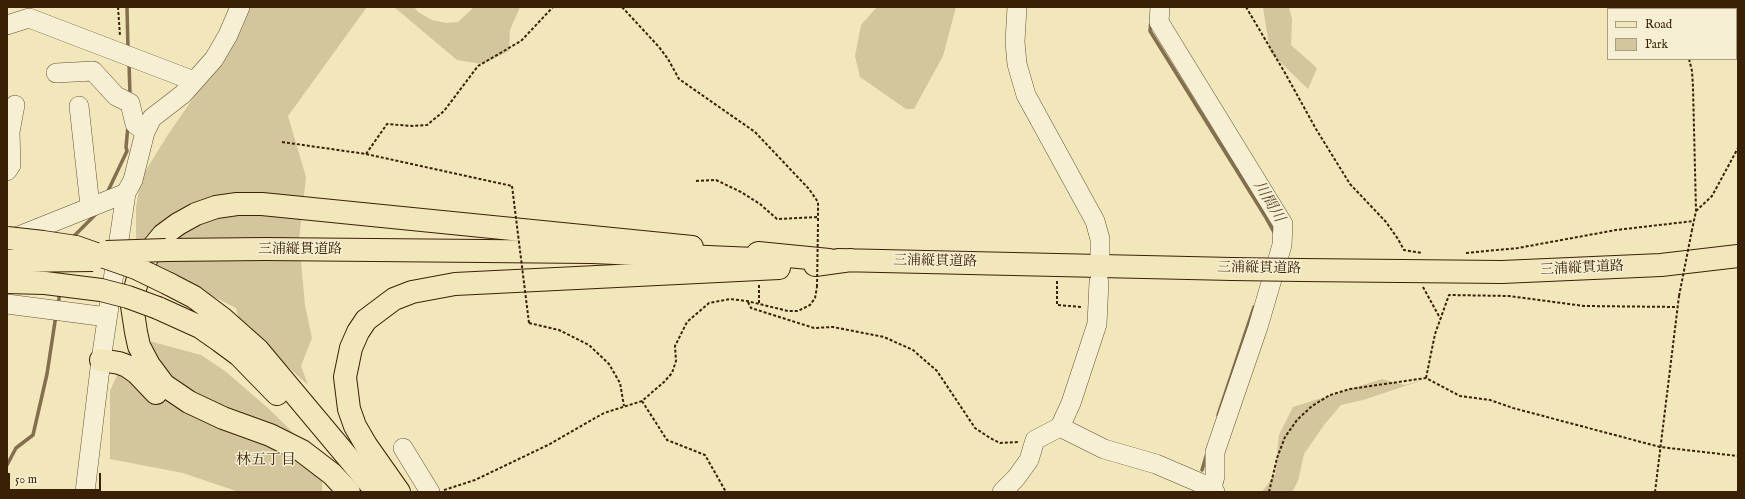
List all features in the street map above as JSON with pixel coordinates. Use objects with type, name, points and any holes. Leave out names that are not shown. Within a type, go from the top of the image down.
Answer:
[{"type":"main road","points":[[349,492],[332,474],[302,451],[270,435],[223,418],[189,402],[164,385],[155,375],[139,346],[132,306],[134,292],[138,278],[150,251],[163,236],[178,224],[196,214],[216,207],[237,204],[262,204],[828,260]]},
{"type":"main road","points":[[7,238],[76,247],[136,268],[194,297],[222,318],[258,350],[377,492]]},
{"type":"main road","name":"三浦縦貫道路","points":[[7,261],[166,255],[265,249],[592,256],[701,262],[851,260],[1232,269],[1502,272],[1661,265],[1738,256]]},
{"type":"main road","name":"三浦縦貫道路","points":[[7,254],[166,255]]},
{"type":"main road","points":[[400,492],[366,445],[355,426],[349,409],[345,377],[351,348],[358,332],[366,320],[394,299],[412,292],[455,284],[797,267],[851,260]]},
{"type":"main road","points":[[7,282],[45,283],[101,290],[128,296],[200,327],[239,355],[290,409],[358,492]]},
{"type":"main road","points":[[101,360],[127,366],[137,373],[160,397],[174,406],[194,414],[223,418]]},
{"type":"street","points":[[85,492],[101,360],[126,193],[133,180],[145,132],[152,118],[183,94],[214,60],[228,35],[240,7]]},
{"type":"street","points":[[1017,7],[1015,42],[1017,64],[1026,95],[1095,221],[1100,239],[1100,254]]},
{"type":"street","points":[[1060,427],[1104,449],[1156,464],[1213,490],[1216,476],[1216,452],[1258,327],[1282,245],[1283,224],[1159,22],[1160,7]]},
{"type":"street","points":[[7,25],[29,18],[194,81]]},
{"type":"street","points":[[56,73],[93,71],[116,96],[130,103],[135,124],[145,132]]},
{"type":"street","points":[[7,171],[11,165],[10,132],[16,105]]},
{"type":"street","points":[[79,106],[90,206]]},
{"type":"street","points":[[7,243],[16,237],[90,206],[126,193]]},
{"type":"street","points":[[1002,492],[1016,478],[1029,460],[1035,440],[1060,427],[1071,403],[1097,324],[1099,282]]},
{"type":"street","points":[[7,304],[108,317]]},
{"type":"street","points":[[403,448],[430,492]]},
{"type":"path","points":[[117,51],[121,42],[118,7]]},
{"type":"path","points":[[366,154],[386,124],[413,126],[427,125],[444,111],[478,66],[521,40],[553,7]]},
{"type":"path","points":[[439,492],[475,480],[548,445],[604,414],[642,401],[672,373],[676,361],[675,346],[687,322],[709,303],[730,299],[747,301],[788,311],[798,311],[810,305],[815,298],[817,287],[818,202],[809,189],[755,132],[679,78],[659,47],[622,7]]},
{"type":"path","points":[[1246,7],[1316,129],[1350,184],[1386,222],[1398,238],[1404,250],[1426,254]]},
{"type":"path","points":[[1655,492],[1677,307],[1696,211],[1693,87],[1692,71],[1689,60]]},
{"type":"path","points":[[282,142],[366,154],[512,186],[529,323],[559,330],[589,345],[609,364],[620,383],[624,406]]},
{"type":"path","points":[[1696,211],[1712,196],[1738,148]]},
{"type":"path","points":[[696,181],[716,180],[741,192],[760,204],[777,219],[818,217]]},
{"type":"path","points":[[1461,254],[1518,248],[1616,230],[1694,221]]},
{"type":"path","points":[[1057,277],[1057,305],[1097,309]]},
{"type":"path","points":[[759,284],[759,304]]},
{"type":"path","points":[[1421,284],[1440,318]]},
{"type":"path","points":[[1426,378],[1435,334],[1450,295],[1509,296],[1584,306],[1677,307]]},
{"type":"path","points":[[747,301],[751,308],[800,324],[814,328],[833,327],[884,337],[913,350],[937,372],[975,428],[982,434],[1000,443],[1035,440]]},
{"type":"path","points":[[1269,492],[1277,458],[1286,437],[1297,420],[1312,406],[1330,395],[1350,389],[1426,378],[1460,396],[1490,400],[1513,408],[1660,447],[1738,456]]},
{"type":"path","points":[[642,401],[668,440],[705,456],[726,492]]},
{"type":"green space","points":[[249,7],[367,7],[288,116],[306,177],[299,240],[305,305],[312,338],[301,366],[308,385],[240,323],[236,308],[151,265],[136,239],[136,208],[141,178],[167,136],[242,28]]},
{"type":"green space","points":[[394,7],[414,7],[418,12],[432,20],[446,23],[458,22],[474,7],[520,7],[510,30],[509,51],[482,64],[457,60]]},
{"type":"green space","points":[[877,7],[956,7],[943,56],[914,109],[906,109],[860,77],[855,56],[861,25]]},
{"type":"green space","points":[[1263,7],[1289,7],[1292,19],[1291,45],[1317,68],[1308,89],[1270,52]]},
{"type":"green space","points":[[134,337],[201,355],[225,371],[268,408],[323,462],[322,492],[239,492],[183,473],[110,459],[110,391]]},
{"type":"green space","points":[[1429,378],[1363,400],[1341,405],[1324,425],[1304,454],[1298,481],[1292,492],[1262,492],[1275,474],[1279,435],[1293,407],[1382,379],[1405,385]]},
{"type":"waterway","points":[[127,7],[128,50]]},
{"type":"waterway","name":"川間川","points":[[1151,20],[1150,31],[1275,234]]},
{"type":"waterway","points":[[129,62],[130,96]]},
{"type":"waterway","points":[[107,193],[127,151],[128,126]]},
{"type":"waterway","points":[[72,238],[97,213]]},
{"type":"waterway","points":[[58,305],[60,292]]},
{"type":"waterway","name":"川間川","points":[[1218,415],[1254,307]]},
{"type":"waterway","points":[[7,465],[16,448],[33,435],[47,374],[56,315]]},
{"type":"waterway","name":"川間川","points":[[1202,470],[1207,453]]},
{"type":"district","name":"林五丁目","points":[[266,461]]}]
